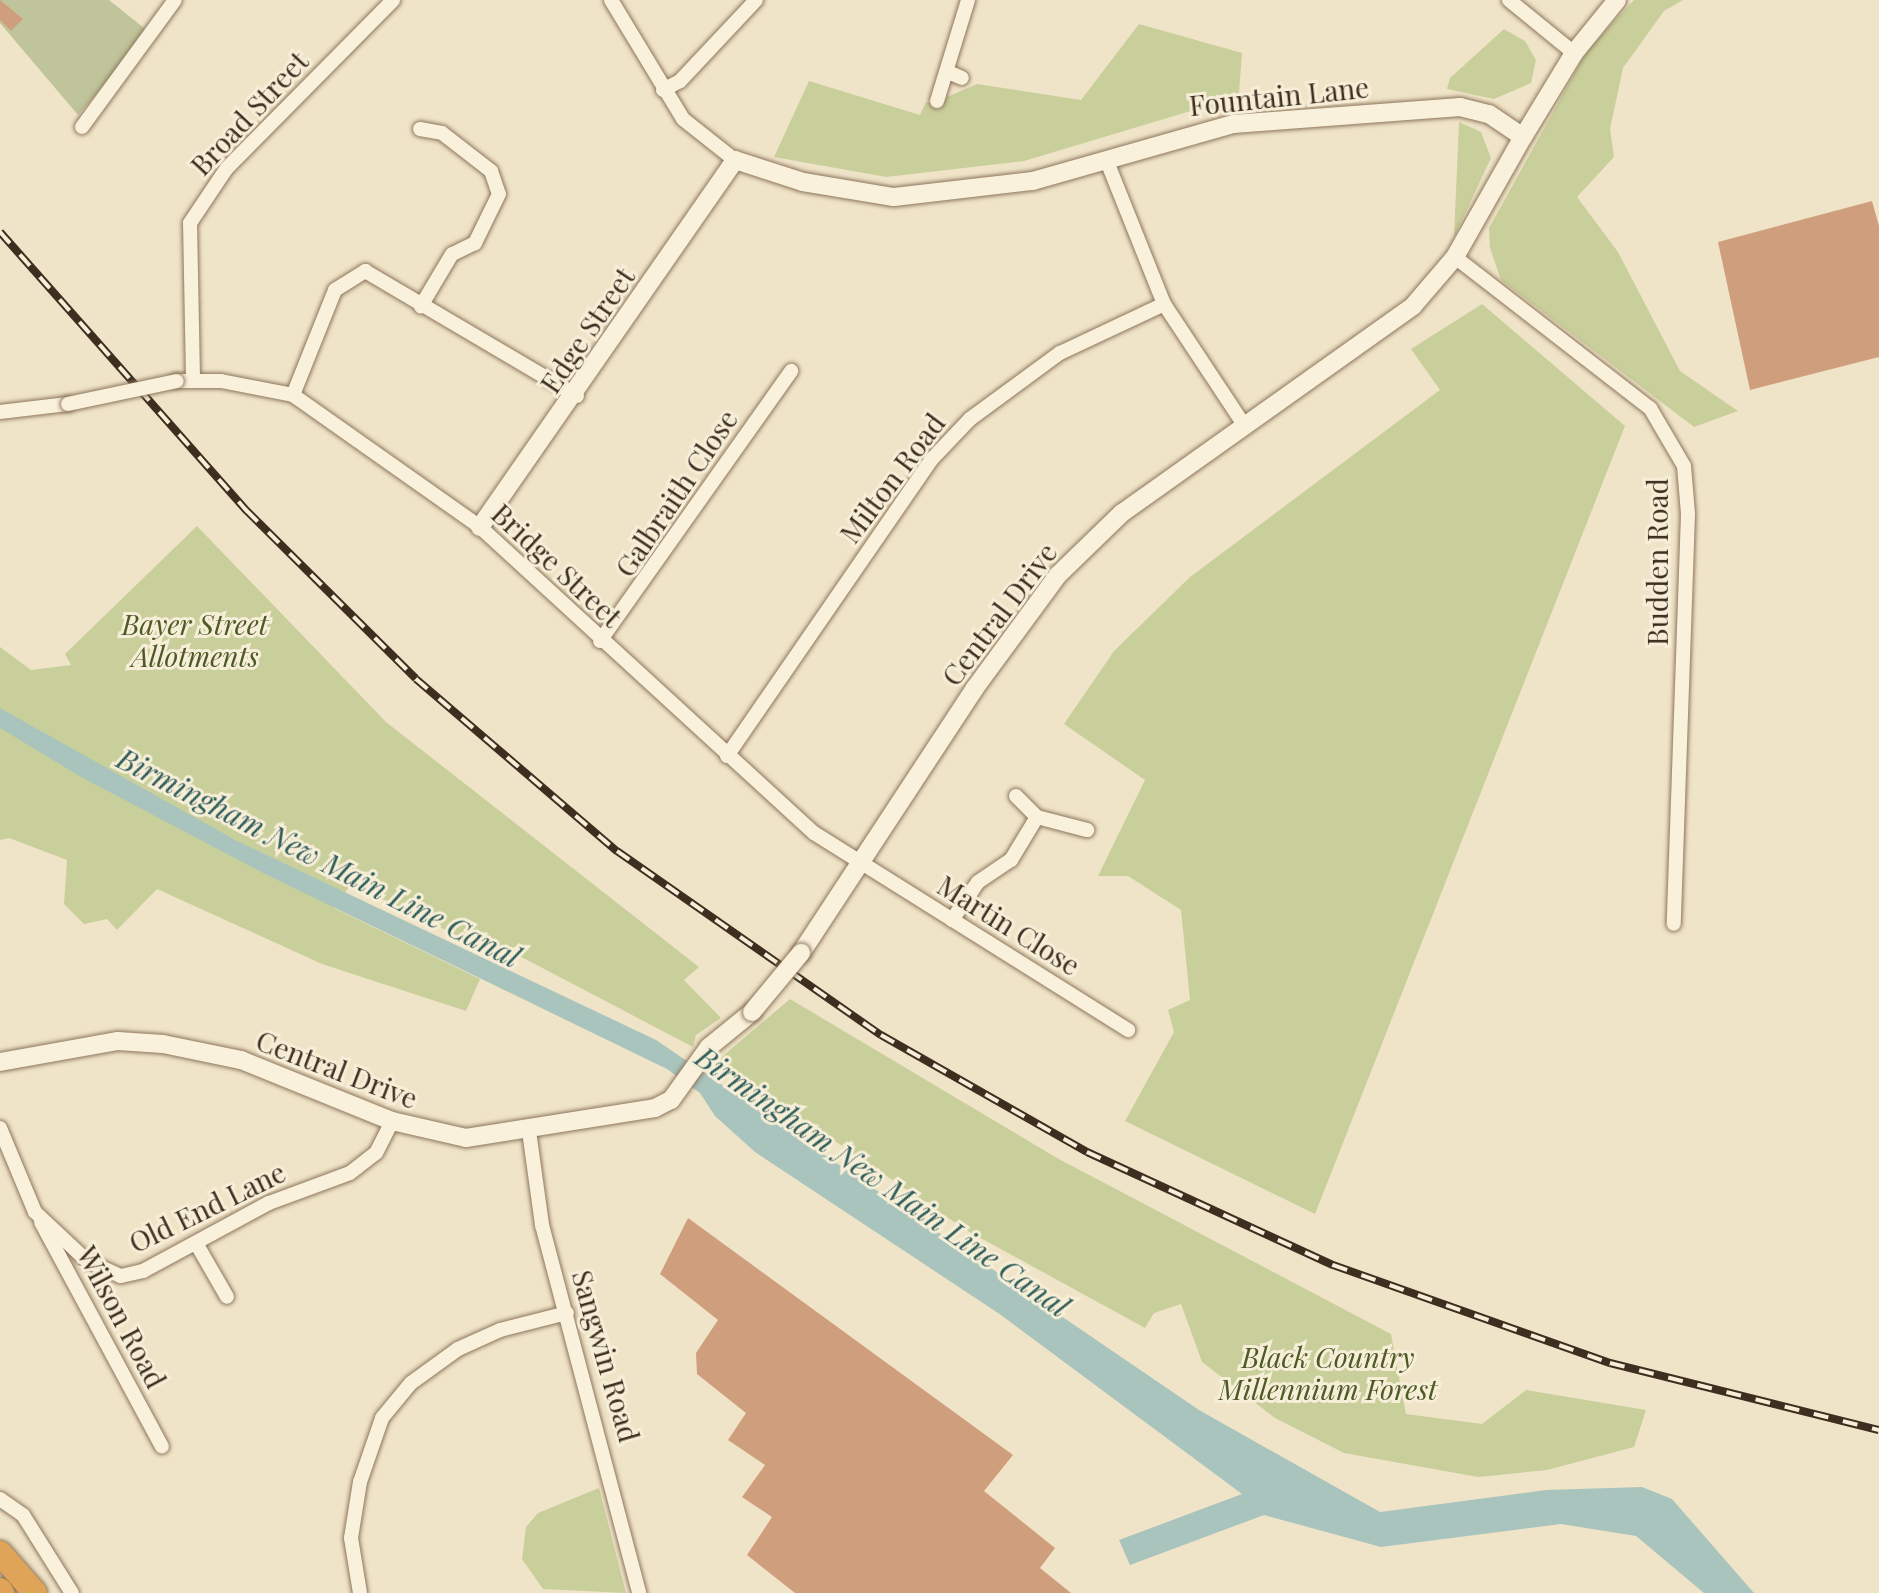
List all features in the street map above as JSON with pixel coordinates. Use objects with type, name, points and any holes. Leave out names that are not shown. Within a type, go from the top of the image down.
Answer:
[{"type":"highway","points":[[0,1553],[35,1593]]},
{"type":"street","points":[[82,127],[175,0]]},
{"type":"street","name":"Broad Street","points":[[193,378],[187,314],[190,223],[227,168],[393,0]]},
{"type":"street","points":[[611,0],[683,119],[735,160]]},
{"type":"street","points":[[663,90],[680,81],[756,0]]},
{"type":"street","points":[[937,101],[968,0]]},
{"type":"street","points":[[1509,0],[1574,53]]},
{"type":"street","points":[[1523,137],[1574,53],[1617,0]]},
{"type":"street","points":[[948,72],[962,78]]},
{"type":"street","name":"Fountain Lane","points":[[735,160],[803,182],[894,197],[1033,181],[1233,124],[1460,107],[1489,114],[1523,137]]},
{"type":"street","points":[[420,129],[442,133],[491,171],[499,194],[475,243],[452,254],[421,306]]},
{"type":"street","name":"Central Drive","points":[[0,1062],[118,1041],[163,1044],[241,1060],[392,1121],[466,1138],[529,1131],[655,1108],[671,1100],[709,1047],[752,1012],[801,953],[862,866],[975,688],[1058,575],[1122,513],[1413,306],[1455,257],[1523,137]]},
{"type":"street","points":[[1106,159],[1164,304],[1244,425]]},
{"type":"street","name":"Edge Street","points":[[480,527],[577,396],[735,160]]},
{"type":"street","name":"Budden Road","points":[[1455,257],[1650,408],[1684,466],[1688,514],[1674,924]]},
{"type":"street","points":[[293,395],[335,290],[365,271],[577,396]]},
{"type":"street","name":"Milton Road","points":[[727,756],[932,459],[970,419],[1060,353],[1164,304]]},
{"type":"street","name":"Galbraith Close","points":[[600,641],[791,371]]},
{"type":"street","name":"Bridge Street","points":[[0,412],[68,404],[193,378],[293,395],[480,527],[727,756],[814,833],[862,866]]},
{"type":"street","points":[[1016,796],[1037,817],[1087,830]]},
{"type":"street","points":[[952,920],[978,882],[1011,860],[1037,817]]},
{"type":"street","name":"Martin Close","points":[[862,866],[1128,1030]]},
{"type":"street","name":"Old End Lane","points":[[0,1128],[35,1212],[87,1261],[121,1276],[196,1243],[269,1203],[350,1173],[376,1153],[392,1121]]},
{"type":"street","name":"Sangwin Road","points":[[529,1131],[542,1225],[639,1593]]},
{"type":"street","name":"Wilson Road","points":[[35,1212],[162,1447]]},
{"type":"street","points":[[196,1243],[227,1297]]},
{"type":"street","points":[[360,1593],[351,1538],[360,1482],[382,1418],[411,1383],[458,1349],[500,1330],[567,1313]]},
{"type":"street","points":[[0,1499],[23,1515],[72,1593]]},
{"type":"green space","points":[[0,0],[109,0],[149,32],[78,115],[0,23]]},
{"type":"green space","points":[[1634,0],[1683,0],[1664,11],[1623,68],[1610,129],[1614,157],[1577,197],[1618,252],[1680,371],[1738,411],[1694,427],[1501,280],[1490,248],[1489,228],[1587,51]]},
{"type":"green space","points":[[1139,24],[1242,53],[1238,107],[1194,110],[1024,161],[886,177],[774,157],[809,81],[920,115],[926,102],[942,107],[947,97],[977,84],[1081,100]]},
{"type":"green space","points":[[1504,29],[1525,41],[1536,60],[1531,83],[1494,99],[1447,89],[1450,78]]},
{"type":"green space","points":[[1459,122],[1481,132],[1491,158],[1454,237]]},
{"type":"green space","points":[[1482,304],[1625,426],[1315,1214],[1125,1121],[1174,1032],[1168,1010],[1190,1000],[1181,910],[1128,876],[1098,876],[1145,780],[1064,724],[1114,651],[1190,577],[1440,390],[1411,349]]},
{"type":"green space","name":"Bayer Street Allotments","points":[[197,526],[386,722],[699,967],[684,980],[721,1018],[696,1035],[693,1047],[510,951],[483,948],[351,884],[334,908],[480,979],[466,1011],[322,964],[157,889],[117,930],[107,919],[84,924],[64,904],[67,860],[9,838],[0,840],[0,647],[31,670],[71,665],[65,654]]},
{"type":"green space","name":"Black Country Millennium Forest","points":[[790,999],[1057,1158],[1391,1334],[1406,1414],[1482,1424],[1526,1390],[1646,1410],[1634,1447],[1547,1470],[1478,1477],[1344,1453],[1275,1418],[1202,1362],[1181,1304],[1154,1313],[1145,1328],[966,1230],[717,1061]]},
{"type":"green space","points":[[599,1488],[626,1593],[543,1589],[522,1559],[526,1527],[538,1513]]},
{"type":"water","points":[[0,708],[237,841],[656,1040],[1199,1410],[1380,1512],[1546,1490],[1642,1487],[1672,1499],[1754,1593],[1704,1593],[1636,1536],[1561,1524],[1381,1547],[1264,1515],[1130,1565],[1119,1540],[1242,1494],[1001,1315],[755,1152],[715,1116],[700,1093],[667,1069],[265,874],[81,777],[0,728]]},
{"type":"building","points":[[0,0],[23,19],[11,31],[0,20]]},
{"type":"building","points":[[1872,201],[1879,226],[1879,357],[1750,390],[1718,242]]},
{"type":"building","points":[[688,1218],[1013,1455],[984,1491],[1055,1548],[1040,1568],[1071,1593],[795,1593],[747,1555],[772,1517],[742,1497],[765,1465],[728,1440],[746,1413],[697,1374],[696,1353],[718,1320],[660,1274]]},
{"type":"railway","points":[[0,232],[247,511],[416,679],[617,851],[881,1035],[1087,1152],[1333,1265],[1610,1363],[1879,1430]]},
{"type":"water label","name":"Birmingham New Main Line Canal","points":[[319,857]]},
{"type":"water label","name":"Birmingham New Main Line Canal","points":[[883,1181]]}]
